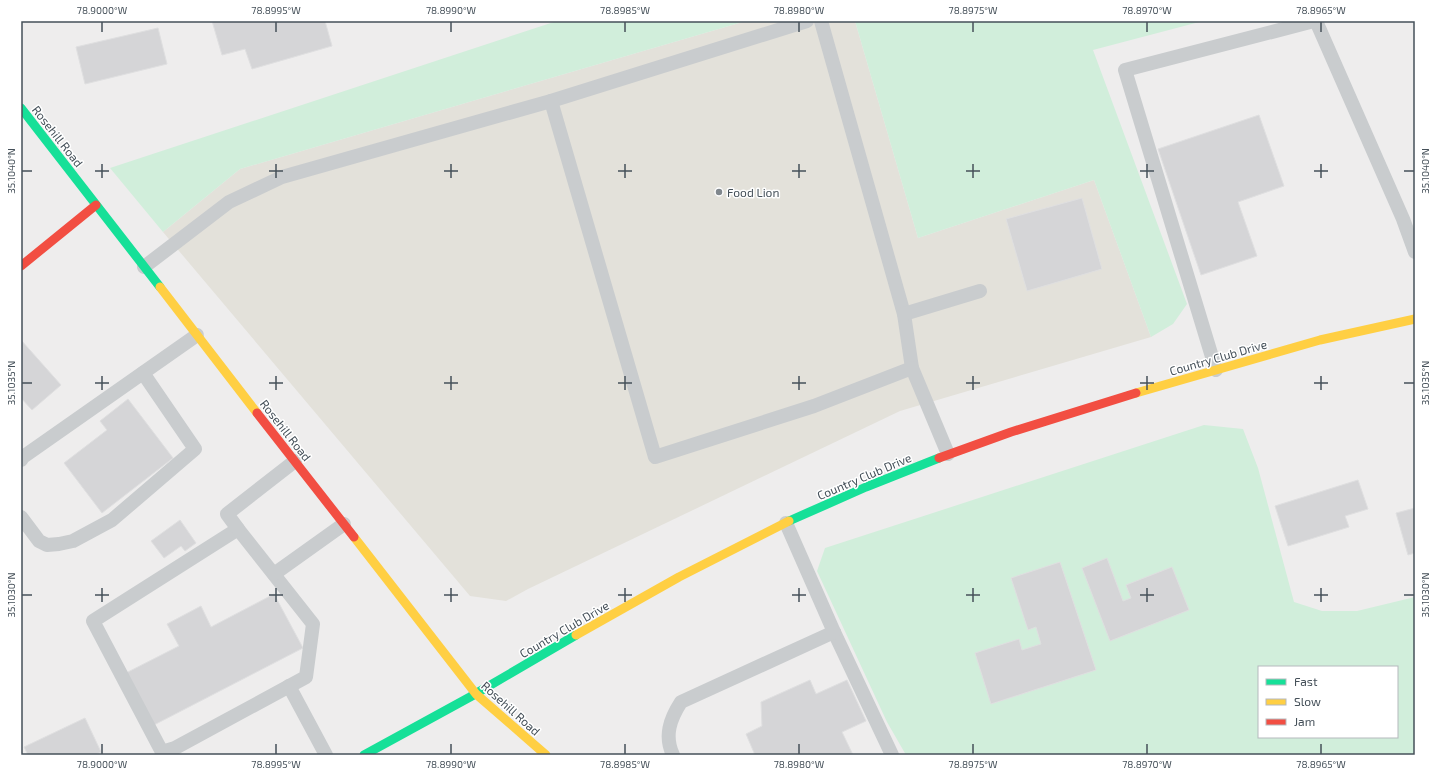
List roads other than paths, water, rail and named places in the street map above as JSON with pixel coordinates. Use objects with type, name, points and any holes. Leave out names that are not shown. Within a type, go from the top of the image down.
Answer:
[{"type":"main road","name":"Rosehill Road","points":[[21,108],[476,694],[546,755]]},
{"type":"main road","points":[[21,266],[96,205]]},
{"type":"main road","name":"Country Club Drive","points":[[364,755],[476,694],[622,609],[720,555],[864,488],[948,454],[1068,414],[1322,340],[1415,319]]},
{"type":"lane","points":[[144,267],[230,202],[282,177],[551,101],[807,21]]},
{"type":"lane","points":[[821,21],[904,314],[912,368],[948,454]]},
{"type":"lane","points":[[1216,370],[1125,70],[1315,21],[1403,218],[1415,252]]},
{"type":"lane","points":[[551,101],[655,457],[814,406],[912,368]]},
{"type":"lane","points":[[904,314],[980,291]]},
{"type":"lane","points":[[21,460],[23,457],[197,335]]},
{"type":"lane","points":[[21,517],[39,541],[47,545],[73,541],[112,520],[195,449],[143,373]]},
{"type":"lane","points":[[238,529],[93,621],[162,752],[176,752],[306,677],[313,624],[227,514],[295,461]]},
{"type":"lane","points":[[786,523],[834,632],[892,755]]},
{"type":"lane","points":[[274,574],[344,524]]},
{"type":"lane","points":[[673,755],[669,746],[669,731],[672,716],[681,702],[834,632]]},
{"type":"lane","points":[[289,686],[326,755]]},
{"type":"place","name":"Food Lion","points":[[719,192]]}]
